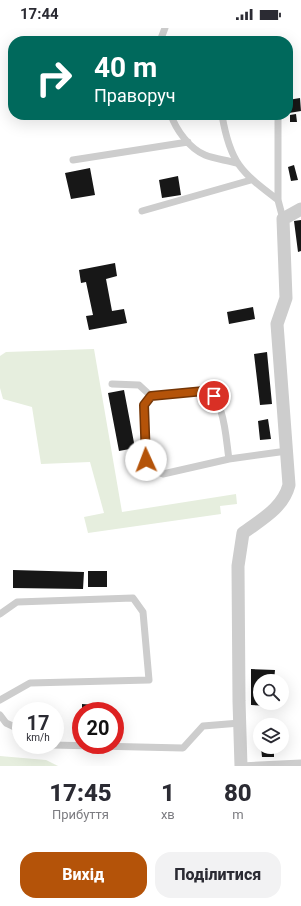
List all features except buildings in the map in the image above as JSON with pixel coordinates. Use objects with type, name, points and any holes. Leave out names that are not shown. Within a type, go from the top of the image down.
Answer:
[{"type":"street","points":[[241,766],[238,566],[244,533],[281,504],[287,496],[289,485],[277,324],[286,298],[282,219],[301,209]]},
{"type":"lane","points":[[173,120],[188,142],[204,155],[236,163]]},
{"type":"lane","points":[[223,120],[226,136],[236,163],[251,180],[278,200]]},
{"type":"lane","points":[[278,120],[278,200],[282,219]]},
{"type":"lane","points":[[73,160],[188,142]]},
{"type":"lane","points":[[142,211],[251,180]]},
{"type":"lane","points":[[112,384],[139,385],[151,396]]},
{"type":"lane","points":[[229,459],[220,405],[214,396],[204,391],[151,396],[144,405],[146,460],[152,470],[163,474],[229,459],[287,451]]},
{"type":"lane","points":[[0,614],[17,602],[133,598],[143,612],[149,680],[30,683],[0,700]]},
{"type":"lane","points":[[0,715],[6,723],[12,726]]},
{"type":"lane","points":[[64,745],[183,748],[203,726],[240,723]]},
{"type":"lane","points":[[241,766],[301,763]]},
{"type":"green space","points":[[94,349],[122,512],[236,494],[237,504],[220,506],[221,514],[88,533],[84,517],[104,513],[90,462],[41,464],[32,407],[3,399],[0,388],[0,356],[6,352]]},
{"type":"green space","points":[[0,756],[46,760],[58,766],[0,766]]},
{"type":"route","points":[[146,460],[144,405],[151,396],[204,391],[214,396]]}]
